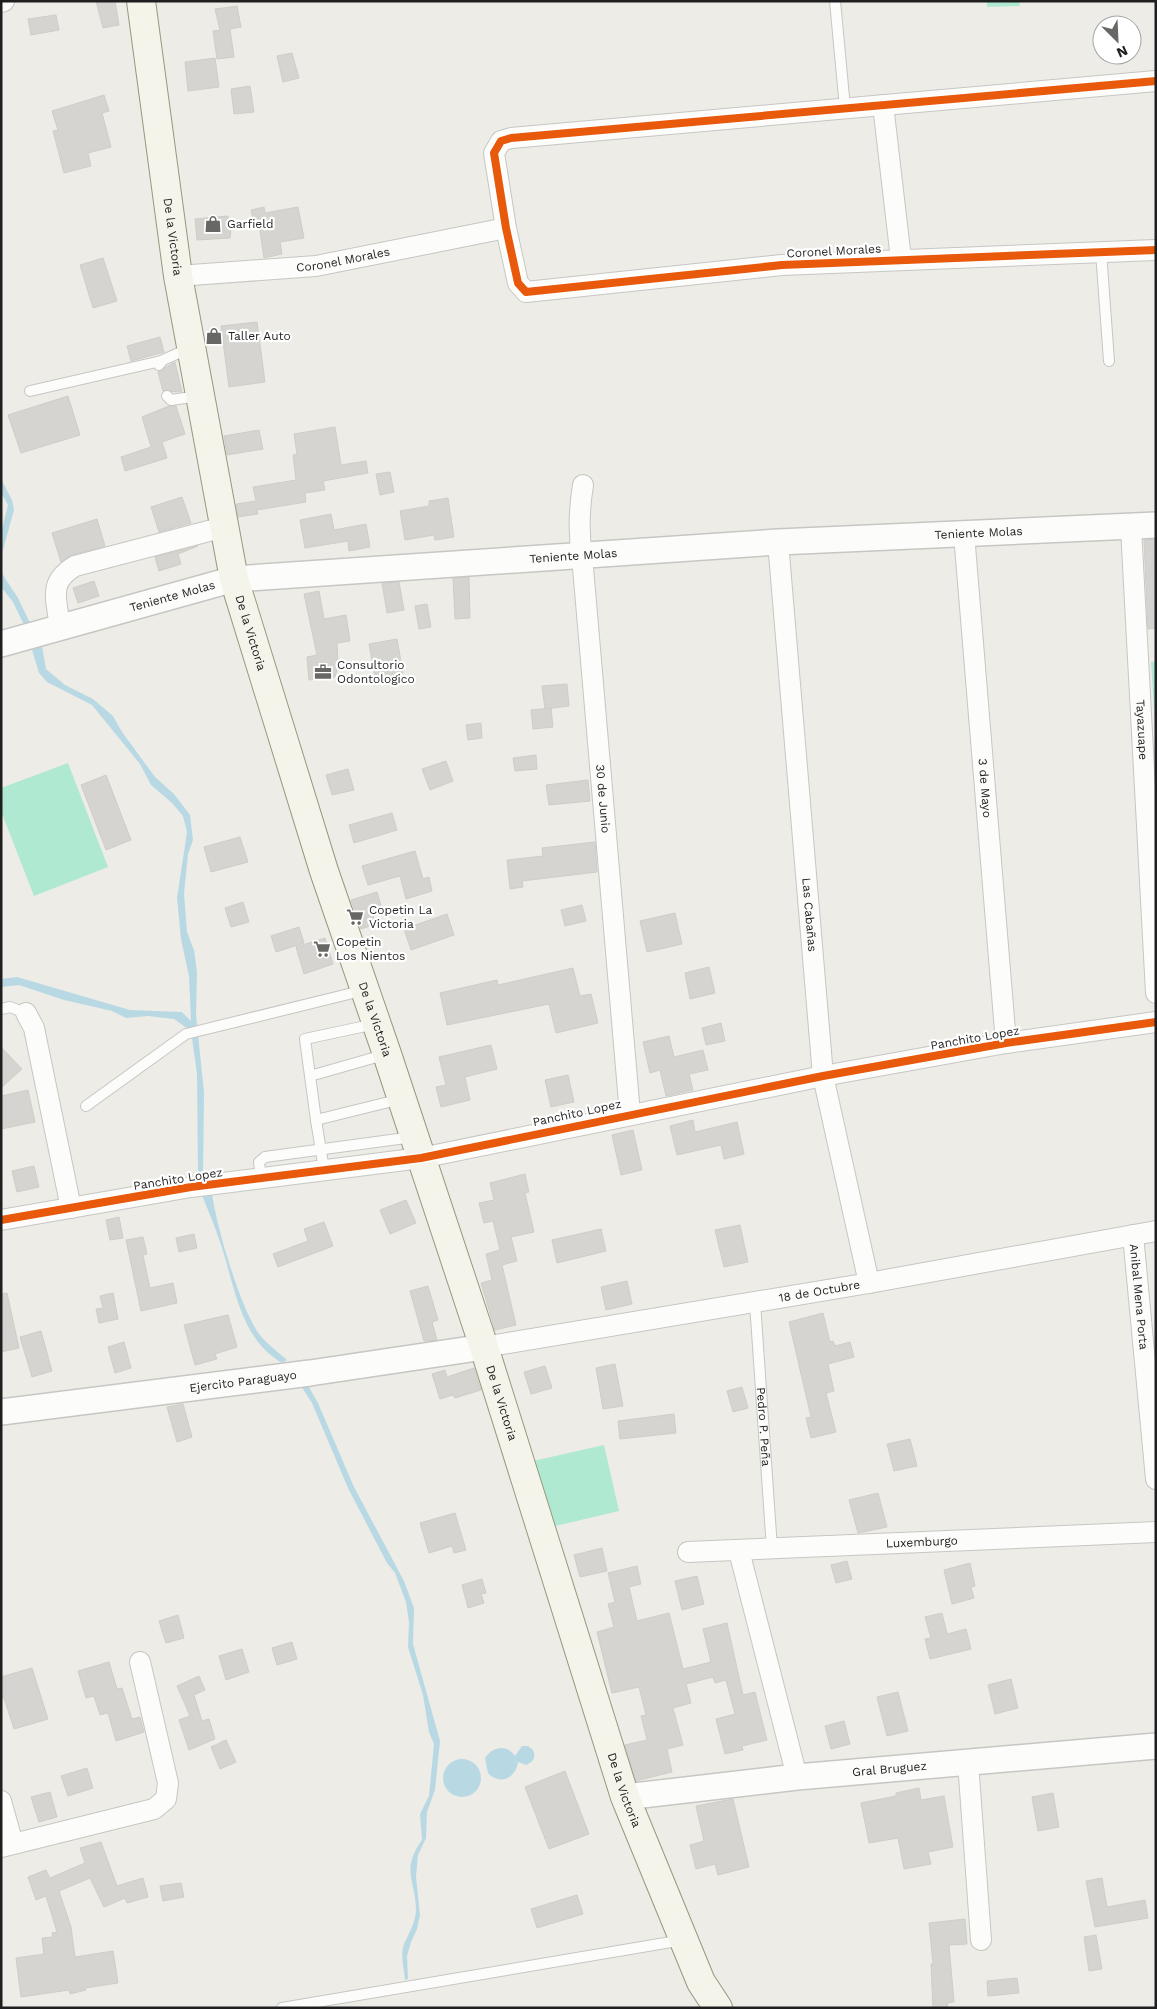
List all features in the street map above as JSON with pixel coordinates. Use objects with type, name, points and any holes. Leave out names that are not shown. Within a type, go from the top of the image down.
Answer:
[{"type":"main road","name":"De la Victoria","points":[[141,1],[178,276],[234,579],[324,871],[366,990],[484,1347],[625,1797],[701,1982],[718,2008]]},
{"type":"street","points":[[506,228],[494,153],[501,141],[511,138],[1156,80]]},
{"type":"street","points":[[883,105],[900,259]]},
{"type":"street","name":"Coronel Morales","points":[[178,276],[316,266],[506,228],[518,282],[526,292],[782,265],[1156,250]]},
{"type":"street","name":"30 de Junio","points":[[583,485],[578,520],[630,1114]]},
{"type":"street","name":"Teniente Molas","points":[[1,644],[234,579],[778,542],[1144,526]]},
{"type":"street","name":"Tayazuape","points":[[1144,526],[1156,993]]},
{"type":"street","points":[[60,628],[56,586],[62,574],[75,566],[224,527]]},
{"type":"street","name":"3 de Mayo","points":[[964,534],[1006,1043]]},
{"type":"street","name":"Las Cabañas","points":[[778,542],[823,1076],[868,1283]]},
{"type":"street","points":[[26,1013],[34,1028],[71,1208]]},
{"type":"street","name":"Panchito Lopez","points":[[1,1220],[191,1187],[324,1170],[418,1147],[630,1114],[823,1076],[1006,1043],[1156,1022]]},
{"type":"street","name":"18 de Octubre","points":[[484,1347],[755,1303],[1156,1231]]},
{"type":"street","name":"Anibal Mena Porta","points":[[1133,1235],[1156,1480]]},
{"type":"street","name":"Ejercito Paraguayo","points":[[1,1412],[310,1373],[484,1347]]},
{"type":"street","name":"Luxemburgo","points":[[688,1552],[1156,1532]]},
{"type":"street","points":[[739,1551],[797,1778]]},
{"type":"street","points":[[1,1801],[7,1845],[154,1809],[166,1799],[168,1783],[140,1662]]},
{"type":"street","name":"Gral Bruguez","points":[[625,1797],[797,1778],[1156,1746]]},
{"type":"street","points":[[968,1762],[981,1940]]},
{"type":"lane","points":[[836,1],[845,108]]},
{"type":"lane","points":[[1101,252],[1108,361]]},
{"type":"lane","points":[[30,392],[160,363],[191,348]]},
{"type":"lane","points":[[167,396],[172,400],[200,396]]},
{"type":"lane","points":[[86,1106],[186,1034],[366,990]]},
{"type":"lane","points":[[1,1009],[10,1007],[26,1013]]},
{"type":"lane","points":[[324,1170],[305,1039],[377,1024]]},
{"type":"lane","points":[[310,1076],[387,1054]]},
{"type":"lane","points":[[316,1120],[402,1098]]},
{"type":"lane","points":[[261,1179],[259,1162],[265,1157],[321,1151],[418,1147]]},
{"type":"lane","name":"Pedro P. Peña","points":[[755,1303],[772,1549]]},
{"type":"lane","points":[[282,2008],[684,1940]]},
{"type":"green space","points":[[987,1],[1019,1],[1020,6],[987,7]]},
{"type":"green space","points":[[1156,661],[1156,743],[1151,662]]},
{"type":"green space","points":[[68,763],[108,867],[34,896],[1,811],[1,788]]},
{"type":"green space","points":[[604,1445],[619,1511],[547,1528],[533,1461]]},
{"type":"water","points":[[1,479],[12,500],[14,510],[1,557],[1,533],[8,505],[1,493]]},
{"type":"water","points":[[1,572],[18,598],[31,625],[25,627],[13,602],[1,587]]},
{"type":"water","points":[[42,646],[46,669],[65,685],[93,699],[113,716],[122,732],[155,777],[174,794],[190,815],[193,840],[188,854],[184,893],[187,932],[194,950],[197,972],[196,1015],[204,1092],[203,1175],[198,1175],[197,1074],[191,1031],[174,1019],[148,1016],[126,1018],[112,1011],[64,1000],[19,985],[1,987],[1,979],[17,977],[130,1010],[182,1012],[191,1021],[189,976],[181,939],[177,898],[187,832],[183,816],[172,803],[151,785],[140,764],[92,705],[47,682],[39,673],[32,650]]},
{"type":"water","points":[[212,1194],[224,1246],[244,1306],[259,1334],[287,1360],[282,1363],[256,1340],[240,1309],[218,1236],[202,1195]]},
{"type":"water","points":[[306,1382],[318,1403],[354,1487],[404,1581],[414,1608],[413,1644],[440,1741],[435,1790],[427,1812],[426,1838],[418,1855],[416,1877],[420,1915],[407,1956],[408,1979],[405,1980],[402,1957],[403,1948],[416,1911],[410,1868],[415,1851],[422,1840],[420,1814],[429,1796],[434,1744],[429,1732],[423,1695],[408,1647],[409,1622],[406,1602],[395,1573],[387,1563],[348,1488],[312,1403],[299,1383]]},
{"type":"water","points":[[522,1746],[528,1746],[533,1750],[533,1761],[526,1765],[518,1762],[517,1768],[507,1778],[497,1779],[488,1773],[485,1758],[488,1754],[496,1749],[504,1748],[515,1756]]},
{"type":"water","points":[[462,1759],[475,1765],[481,1778],[475,1791],[462,1797],[449,1791],[443,1778],[449,1765]]},
{"type":"building","points":[[96,1],[115,1],[119,25],[103,28]]},
{"type":"building","points":[[237,6],[241,27],[230,29],[234,57],[217,59],[213,31],[220,30],[215,9]]},
{"type":"building","points":[[56,15],[59,30],[31,35],[28,19]]},
{"type":"building","points":[[292,53],[299,78],[283,82],[277,56]]},
{"type":"building","points":[[215,58],[219,87],[188,91],[185,62]]},
{"type":"building","points":[[250,86],[254,112],[234,114],[231,89]]},
{"type":"building","points":[[104,95],[109,111],[102,113],[111,147],[88,153],[91,166],[64,173],[53,131],[58,130],[52,111]]},
{"type":"building","points":[[264,207],[265,213],[298,207],[304,238],[280,242],[282,254],[264,258],[259,224],[254,224],[251,210]]},
{"type":"building","name":"Garfield","points":[[228,216],[231,229],[230,238],[197,240],[195,219]]},
{"type":"building","points":[[103,258],[117,301],[93,308],[80,265]]},
{"type":"building","points":[[257,322],[265,382],[229,387],[221,326]]},
{"type":"building","points":[[160,337],[164,352],[131,361],[127,346]]},
{"type":"building","points":[[175,362],[182,392],[163,391],[158,372]]},
{"type":"building","points":[[68,396],[80,435],[21,453],[8,415]]},
{"type":"building","points":[[169,406],[176,406],[185,434],[162,442],[167,458],[125,471],[121,457],[151,447],[142,417]]},
{"type":"building","points":[[335,427],[341,465],[366,461],[368,473],[323,481],[325,490],[305,493],[306,502],[257,510],[258,514],[238,517],[236,504],[256,501],[253,487],[296,480],[293,455],[297,454],[294,434]]},
{"type":"building","points":[[259,430],[263,449],[227,455],[224,436]]},
{"type":"building","points":[[390,472],[394,492],[380,495],[376,474]]},
{"type":"building","points":[[182,497],[191,523],[159,532],[151,507]]},
{"type":"building","points":[[448,498],[454,537],[435,540],[434,535],[405,540],[400,511],[429,506],[429,501]]},
{"type":"building","points":[[331,514],[334,530],[366,524],[370,547],[349,551],[348,541],[305,548],[300,520]]},
{"type":"building","points":[[97,519],[105,546],[72,555],[61,562],[52,533]]},
{"type":"building","points":[[1156,539],[1156,628],[1148,629],[1144,540]]},
{"type":"building","points":[[198,546],[178,554],[181,564],[159,571],[155,557]]},
{"type":"building","points":[[469,577],[470,618],[455,619],[453,578]]},
{"type":"building","points":[[94,581],[99,596],[78,603],[73,588]]},
{"type":"building","points":[[399,582],[404,610],[387,613],[382,583]]},
{"type":"building","points":[[319,591],[324,619],[346,615],[350,641],[337,643],[338,666],[335,677],[309,680],[307,657],[317,655],[304,594]]},
{"type":"building","points":[[427,604],[431,627],[419,629],[415,606]]},
{"type":"building","points":[[397,639],[403,673],[375,678],[369,644]]},
{"type":"building","points":[[567,684],[569,706],[545,709],[542,686]]},
{"type":"building","points":[[551,708],[553,727],[533,729],[531,710]]},
{"type":"building","points":[[481,723],[482,738],[468,740],[466,725]]},
{"type":"building","points":[[536,755],[537,769],[515,771],[513,758]]},
{"type":"building","points":[[446,761],[453,781],[430,790],[422,769]]},
{"type":"building","points":[[348,769],[354,790],[332,795],[326,775]]},
{"type":"building","points":[[106,775],[131,840],[106,850],[81,785]]},
{"type":"building","points":[[588,780],[590,801],[549,805],[546,785]]},
{"type":"building","points":[[392,813],[397,830],[354,843],[349,825]]},
{"type":"building","points":[[240,837],[248,862],[211,872],[204,847]]},
{"type":"building","points":[[595,842],[597,872],[522,881],[523,887],[510,889],[507,860],[543,856],[542,848]]},
{"type":"building","points":[[415,851],[423,879],[429,877],[432,891],[406,899],[400,876],[368,885],[362,866]]},
{"type":"building","points":[[377,892],[382,909],[372,913],[376,924],[361,929],[351,900]]},
{"type":"building","points":[[243,902],[249,922],[231,927],[225,908]]},
{"type":"building","points":[[582,905],[586,921],[565,926],[561,910]]},
{"type":"building","points":[[675,913],[682,944],[647,952],[640,921]]},
{"type":"building","points":[[447,914],[454,935],[411,950],[404,929]]},
{"type":"building","points":[[299,927],[304,943],[276,952],[271,936]]},
{"type":"building","points":[[325,938],[333,964],[304,974],[296,947]]},
{"type":"building","points":[[709,967],[715,993],[690,999],[685,973]]},
{"type":"building","points":[[573,968],[580,996],[591,994],[598,1023],[556,1033],[549,1004],[447,1025],[440,993],[497,980],[498,985]]},
{"type":"building","points":[[721,1023],[725,1041],[706,1045],[702,1028]]},
{"type":"building","points":[[669,1036],[674,1057],[703,1050],[708,1070],[689,1074],[693,1090],[666,1096],[660,1070],[650,1073],[643,1042]]},
{"type":"building","points":[[491,1045],[497,1069],[465,1077],[470,1100],[441,1107],[436,1087],[446,1085],[439,1057]]},
{"type":"building","points":[[1,1047],[22,1069],[1,1088]]},
{"type":"building","points":[[568,1075],[574,1102],[551,1107],[545,1080]]},
{"type":"building","points":[[28,1090],[35,1122],[1,1129],[1,1096]]},
{"type":"building","points":[[693,1120],[695,1132],[737,1122],[744,1154],[724,1159],[721,1145],[677,1155],[670,1126]]},
{"type":"building","points":[[633,1130],[642,1170],[621,1175],[612,1135]]},
{"type":"building","points":[[34,1166],[39,1187],[17,1192],[12,1171]]},
{"type":"building","points":[[525,1174],[529,1192],[525,1193],[534,1232],[511,1237],[517,1261],[502,1265],[516,1325],[495,1330],[481,1283],[492,1280],[486,1254],[500,1250],[493,1221],[484,1223],[479,1203],[494,1200],[490,1183]]},
{"type":"building","points":[[406,1200],[416,1223],[390,1234],[380,1210]]},
{"type":"building","points":[[119,1217],[123,1238],[110,1240],[106,1220]]},
{"type":"building","points":[[324,1222],[333,1246],[278,1267],[273,1254],[308,1241],[304,1229]]},
{"type":"building","points":[[740,1225],[748,1262],[724,1267],[715,1230]]},
{"type":"building","points":[[601,1229],[606,1251],[557,1263],[552,1240]]},
{"type":"building","points":[[194,1234],[197,1248],[179,1252],[176,1238]]},
{"type":"building","points":[[143,1237],[147,1254],[143,1255],[150,1288],[173,1283],[177,1303],[141,1311],[126,1240]]},
{"type":"building","points":[[627,1281],[632,1304],[606,1310],[601,1287]]},
{"type":"building","points":[[428,1286],[438,1320],[432,1322],[437,1340],[424,1341],[410,1291]]},
{"type":"building","points":[[7,1293],[19,1348],[1,1352],[1,1294]]},
{"type":"building","points":[[113,1293],[118,1319],[99,1323],[96,1309],[103,1308],[100,1296]]},
{"type":"building","points":[[823,1313],[830,1342],[833,1341],[835,1346],[850,1342],[854,1357],[828,1364],[834,1391],[826,1393],[836,1432],[811,1438],[806,1418],[811,1417],[789,1322]]},
{"type":"building","points":[[228,1315],[237,1347],[215,1354],[217,1359],[195,1365],[184,1325]]},
{"type":"building","points":[[41,1331],[52,1371],[32,1377],[20,1337]]},
{"type":"building","points":[[124,1342],[131,1368],[115,1373],[108,1347]]},
{"type":"building","points":[[615,1364],[623,1406],[603,1409],[596,1368]]},
{"type":"building","points":[[545,1366],[552,1388],[531,1394],[524,1372]]},
{"type":"building","points":[[474,1368],[481,1390],[455,1398],[453,1395],[440,1399],[432,1374],[445,1370],[447,1377]]},
{"type":"building","points":[[742,1387],[748,1408],[733,1412],[727,1391]]},
{"type":"building","points":[[183,1404],[192,1437],[177,1442],[167,1407]]},
{"type":"building","points":[[674,1414],[676,1433],[620,1439],[618,1421]]},
{"type":"building","points":[[910,1439],[917,1466],[894,1471],[887,1444]]},
{"type":"building","points":[[878,1493],[887,1527],[858,1533],[849,1500]]},
{"type":"building","points":[[455,1513],[466,1550],[454,1553],[452,1546],[429,1553],[420,1523]]},
{"type":"building","points":[[602,1548],[607,1571],[580,1577],[574,1555]]},
{"type":"building","points":[[847,1561],[852,1579],[836,1583],[831,1565]]},
{"type":"building","points":[[970,1563],[975,1586],[971,1587],[974,1598],[952,1604],[944,1570]]},
{"type":"building","points":[[637,1566],[641,1584],[629,1587],[637,1621],[669,1613],[683,1669],[711,1662],[703,1629],[727,1623],[743,1695],[755,1692],[767,1740],[742,1746],[743,1750],[725,1754],[716,1719],[735,1714],[726,1680],[715,1683],[713,1677],[686,1684],[691,1703],[673,1708],[683,1745],[667,1749],[672,1772],[636,1781],[625,1745],[647,1740],[641,1716],[646,1715],[639,1687],[612,1693],[597,1632],[614,1627],[608,1604],[615,1602],[608,1573]]},
{"type":"building","points":[[697,1576],[704,1604],[682,1610],[675,1581]]},
{"type":"building","points":[[482,1579],[486,1593],[481,1594],[484,1603],[468,1608],[462,1585]]},
{"type":"building","points":[[942,1613],[947,1634],[966,1629],[971,1649],[930,1659],[925,1639],[931,1638],[925,1617]]},
{"type":"building","points":[[178,1615],[184,1638],[166,1643],[159,1621]]},
{"type":"building","points":[[292,1642],[297,1659],[277,1665],[272,1648]]},
{"type":"building","points":[[242,1649],[249,1672],[226,1680],[219,1656]]},
{"type":"building","points":[[109,1662],[117,1689],[122,1688],[132,1719],[140,1717],[144,1732],[116,1741],[108,1713],[100,1715],[94,1696],[86,1698],[78,1671]]},
{"type":"building","points":[[32,1668],[48,1719],[14,1729],[4,1698],[1,1698],[1,1677]]},
{"type":"building","points":[[199,1676],[205,1690],[194,1695],[202,1721],[209,1719],[215,1739],[189,1750],[179,1720],[190,1716],[177,1686]]},
{"type":"building","points":[[1011,1679],[1018,1708],[995,1714],[988,1685]]},
{"type":"building","points":[[898,1692],[908,1731],[887,1736],[877,1697]]},
{"type":"building","points":[[844,1721],[850,1744],[831,1749],[825,1726]]},
{"type":"building","points":[[226,1740],[236,1762],[220,1769],[211,1747]]},
{"type":"building","points":[[87,1768],[93,1788],[68,1796],[61,1776]]},
{"type":"building","points":[[565,1771],[589,1834],[549,1849],[525,1787]]},
{"type":"building","points":[[919,1788],[921,1800],[944,1796],[953,1847],[928,1852],[931,1864],[904,1869],[898,1838],[869,1843],[861,1803],[896,1796],[896,1793]]},
{"type":"building","points":[[50,1792],[57,1817],[39,1822],[31,1797]]},
{"type":"building","points":[[1053,1793],[1059,1827],[1038,1831],[1032,1797]]},
{"type":"building","points":[[733,1799],[749,1867],[718,1875],[715,1864],[696,1869],[690,1845],[704,1841],[696,1806]]},
{"type":"building","points":[[101,1842],[117,1886],[143,1878],[148,1897],[127,1903],[125,1898],[104,1907],[90,1878],[59,1891],[71,1927],[75,1957],[113,1951],[118,1983],[85,1988],[86,1990],[70,1994],[69,1990],[21,1997],[16,1958],[44,1954],[42,1938],[53,1937],[52,1933],[57,1932],[46,1896],[36,1900],[28,1877],[46,1870],[50,1878],[85,1863],[80,1848]]},
{"type":"building","points":[[1102,1878],[1107,1907],[1145,1900],[1148,1918],[1095,1927],[1086,1881]]},
{"type":"building","points":[[181,1883],[184,1897],[163,1901],[160,1886]]},
{"type":"building","points":[[577,1895],[583,1914],[537,1928],[531,1909]]},
{"type":"building","points":[[965,1919],[967,1944],[949,1945],[954,2002],[947,2003],[948,2008],[933,2008],[931,1964],[933,1964],[929,1923]]},
{"type":"building","points":[[1096,1935],[1102,1969],[1089,1971],[1084,1937]]},
{"type":"building","points":[[1017,1978],[1019,1993],[988,1996],[987,1981]]},
{"type":"cycle path","points":[[1156,81],[511,138],[501,141],[494,153],[506,228],[518,283],[526,292],[782,265],[1156,250]]},
{"type":"cycle path","points":[[1,1220],[191,1187],[421,1158],[823,1076],[1006,1043],[1156,1022]]},
{"type":"place","name":"Garfield","points":[[213,224]]},
{"type":"place","name":"Taller Auto","points":[[214,336]]},
{"type":"place","name":"Consultorio Odontologico","points":[[323,672]]},
{"type":"place","name":"Copetin La Victoria","points":[[355,917]]},
{"type":"place","name":"Copetin Los Nientos","points":[[322,949]]}]
